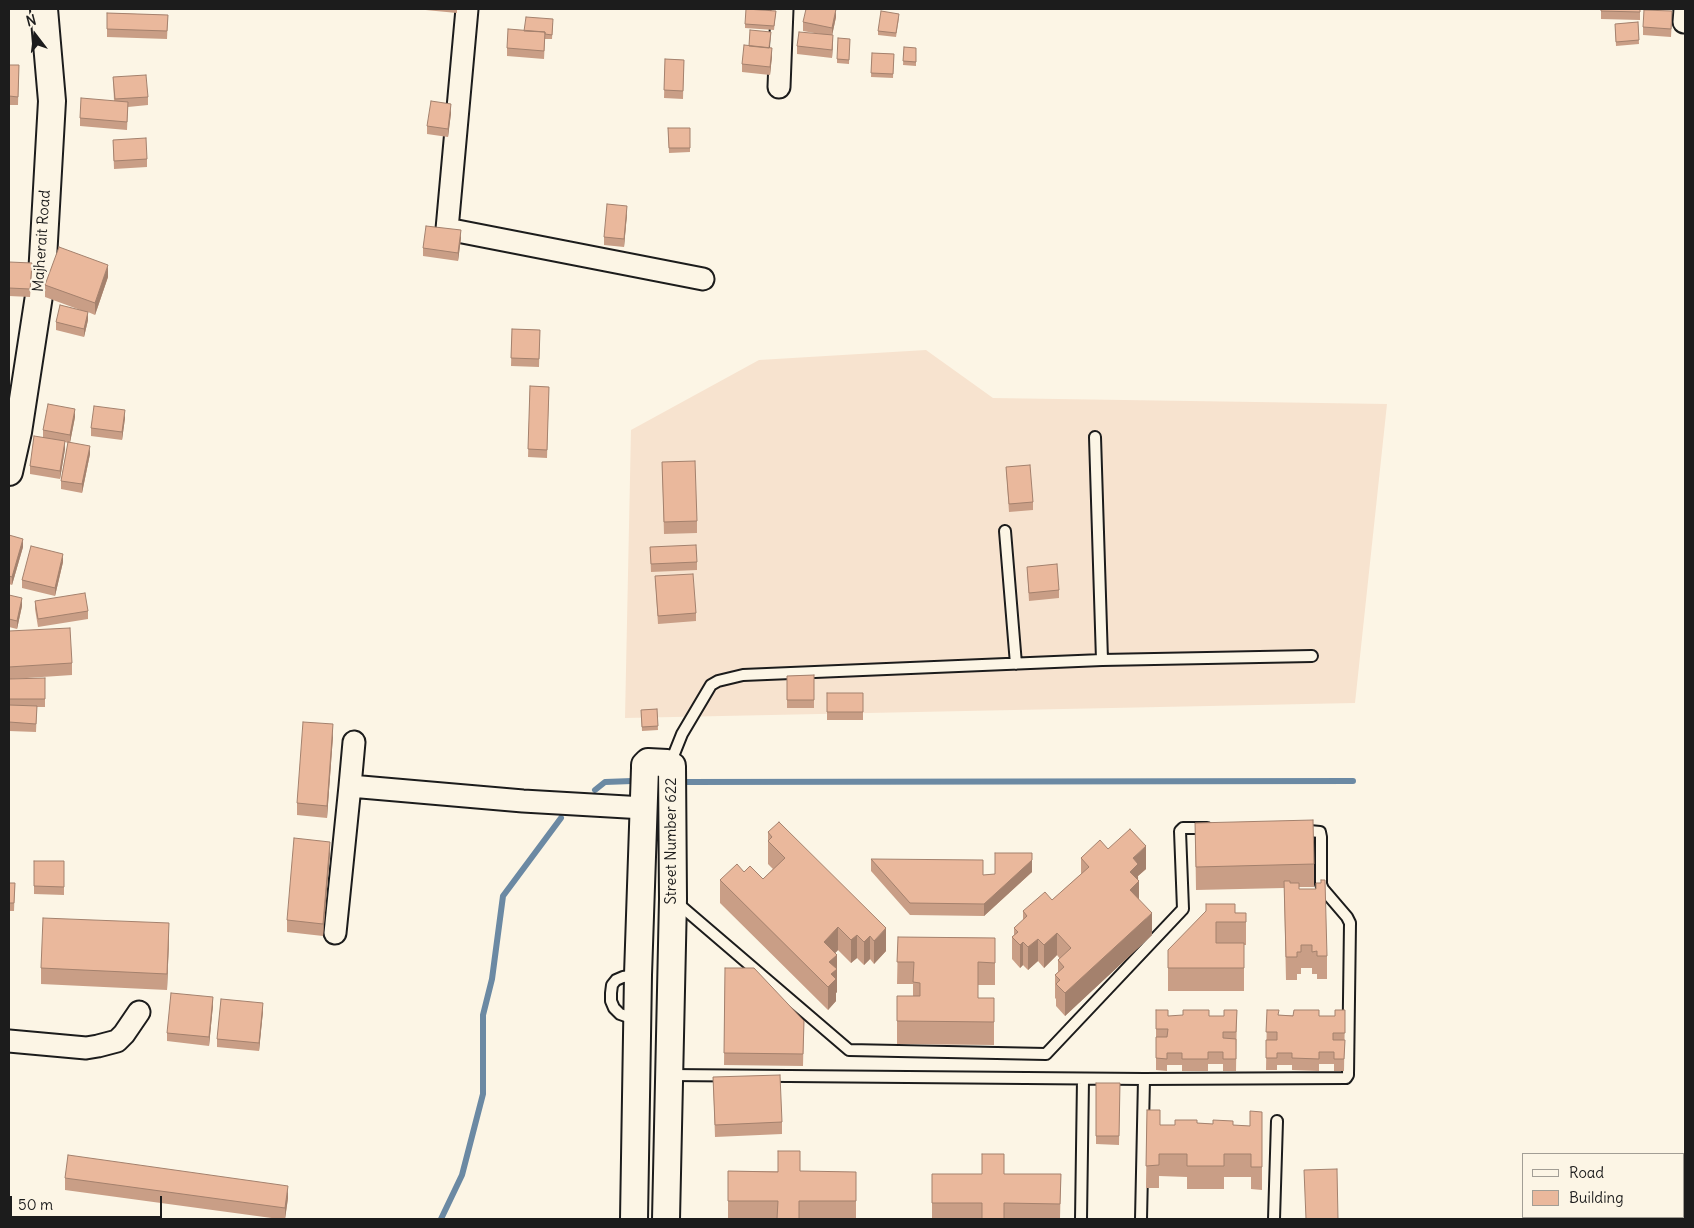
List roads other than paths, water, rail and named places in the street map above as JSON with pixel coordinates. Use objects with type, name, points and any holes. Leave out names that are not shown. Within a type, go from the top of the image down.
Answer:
[{"type":"street","name":"Majherait Road","points":[[9,472],[12,441],[42,276],[52,101],[44,9]]},
{"type":"street","points":[[467,9],[448,229],[703,279]]},
{"type":"street","points":[[779,87],[782,9]]},
{"type":"street","points":[[335,932],[354,742]]},
{"type":"street","name":"Street Number 622","points":[[634,1219],[638,982],[645,765],[648,762],[670,764],[672,766],[672,990],[666,1219]]},
{"type":"street","points":[[350,786],[523,801],[644,808]]},
{"type":"street","points":[[638,982],[672,990]]},
{"type":"street","points":[[9,1041],[86,1048],[98,1046],[117,1041],[139,1012]]},
{"type":"lane","points":[[1095,437],[1102,660]]},
{"type":"lane","points":[[1005,531],[1016,664]]},
{"type":"lane","points":[[670,764],[682,734],[711,685],[718,680],[743,675],[1102,660],[1312,656]]},
{"type":"lane","points":[[673,899],[849,1050],[1046,1054],[1183,909],[1180,829],[1221,828]]},
{"type":"lane","points":[[669,1075],[1144,1079],[1346,1078],[1348,1074],[1350,923],[1321,884],[1320,832],[1288,830]]},
{"type":"lane","points":[[1081,1219],[1083,1078]]},
{"type":"lane","points":[[1140,1219],[1144,1079]]},
{"type":"lane","points":[[1274,1219],[1277,1121]]},
{"type":"waterway","points":[[595,790],[605,782],[632,781]]},
{"type":"waterway","points":[[684,782],[1353,781]]},
{"type":"waterway","points":[[441,1219],[462,1175],[483,1094],[483,1015],[492,979],[503,896],[561,818]]}]
